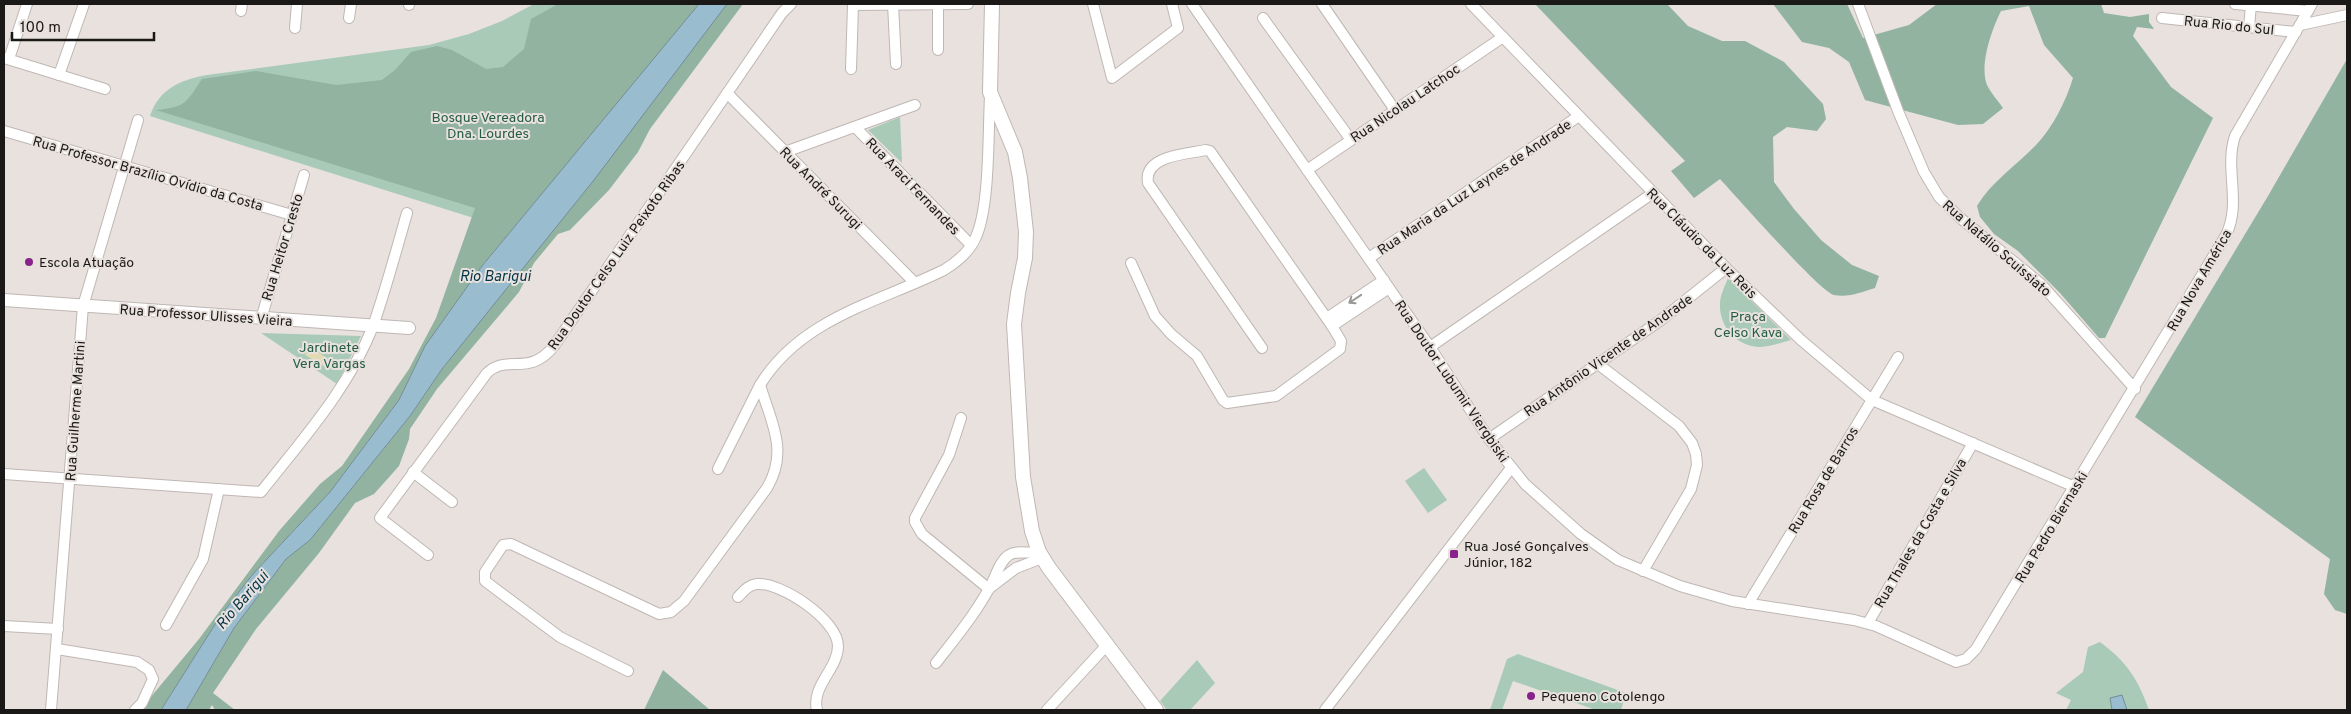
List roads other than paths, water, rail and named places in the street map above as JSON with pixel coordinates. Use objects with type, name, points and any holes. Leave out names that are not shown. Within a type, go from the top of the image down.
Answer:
[{"type":"main road","points":[[992,4],[990,92],[1015,152],[1020,178],[1026,244],[1016,308],[1016,372],[1026,495],[1040,555],[1156,710]]},
{"type":"street","points":[[27,4],[6,58],[105,89]]},
{"type":"street","points":[[60,75],[84,4]]},
{"type":"street","points":[[295,28],[297,4]]},
{"type":"street","points":[[350,18],[351,4]]},
{"type":"street","name":"Rua Doutor Celso Luiz Peixoto Ribas","points":[[428,555],[380,518],[492,369],[503,365],[538,362],[550,351],[782,13],[791,4]]},
{"type":"street","points":[[893,4],[896,64]]},
{"type":"street","points":[[938,4],[938,50]]},
{"type":"street","points":[[851,69],[853,5],[968,4]]},
{"type":"street","points":[[1093,4],[1112,78],[1178,28],[1172,4]]},
{"type":"street","name":"Rua Doutor Lubumir Viergbiski","points":[[1192,4],[1387,284],[1489,439],[1511,468],[1541,499],[1594,545],[1643,571],[1700,593],[1748,604],[1836,616],[1868,623],[1949,660],[1961,661]]},
{"type":"street","points":[[1322,4],[1395,110]]},
{"type":"street","name":"Rua Cláudio da Luz Reis","points":[[1471,4],[1726,268],[1801,340],[1872,400],[2075,487]]},
{"type":"street","name":"Rua Natálio Scuissiato","points":[[1858,4],[1903,125],[1924,172],[1939,197],[1959,217],[2041,284],[2135,389]]},
{"type":"street","name":"Rua Rio do Sul","points":[[2235,4],[2310,7]]},
{"type":"street","points":[[2249,27],[2251,5]]},
{"type":"street","name":"Rua Nova América","points":[[2135,389],[2231,226],[2235,206],[2232,144],[2239,128],[2310,7]]},
{"type":"street","name":"Rua Rio do Sul","points":[[2162,18],[2249,27],[2298,28],[2347,15]]},
{"type":"street","points":[[1264,18],[1352,140]]},
{"type":"street","name":"Rua Nicolau Latchoc","points":[[1308,170],[1503,36]]},
{"type":"street","points":[[718,469],[760,385],[779,359],[815,329],[953,265],[971,245],[979,230],[983,210],[990,92]]},
{"type":"street","name":"Rua André Surugi","points":[[727,93],[915,283]]},
{"type":"street","points":[[785,152],[915,105]]},
{"type":"street","name":"Rua Maria da Luz Laynes de Andrade","points":[[1369,258],[1579,116]]},
{"type":"street","name":"Rua Guilherme Martini","points":[[51,710],[71,479],[82,306],[138,120]]},
{"type":"street","name":"Rua Araci Fernandes","points":[[855,127],[971,245]]},
{"type":"street","name":"Rua Professor Brazílio Ovídio da Costa","points":[[4,131],[124,168],[292,215]]},
{"type":"street","points":[[1131,263],[1155,316],[1167,330],[1198,356],[1223,400],[1227,403],[1276,396],[1340,349],[1342,341],[1330,322],[1214,154],[1206,150],[1156,162],[1147,178],[1150,187],[1262,348]]},
{"type":"street","name":"Rua Heitor Cresto","points":[[261,319],[304,175]]},
{"type":"street","points":[[1430,347],[1653,193]]},
{"type":"street","points":[[4,474],[260,492],[322,413],[352,368],[372,327],[407,213]]},
{"type":"street","name":"Rua Antônio Vicente de Andrade","points":[[1489,439],[1675,310],[1726,268]]},
{"type":"street","points":[[1330,322],[1387,284]]},
{"type":"street","name":"Rua Professor Ulisses Vieira","points":[[4,300],[372,327],[409,328]]},
{"type":"street","name":"Rua Rosa de Barros","points":[[1748,604],[1898,357]]},
{"type":"street","points":[[1598,364],[1679,426],[1692,443],[1696,454],[1697,465],[1691,489],[1643,571]]},
{"type":"street","points":[[628,671],[560,637],[485,581],[484,572],[502,545],[511,544],[659,614],[671,612],[684,601],[736,530],[744,511],[759,499],[777,470],[779,452],[760,385]]},
{"type":"street","name":"Rua Pedro Biernaski","points":[[1961,661],[1976,649],[2135,389]]},
{"type":"street","points":[[961,418],[949,454],[915,518],[915,522],[922,534],[989,589]]},
{"type":"street","name":"Rua Thales da Costa e Silva","points":[[1868,623],[1972,443]]},
{"type":"street","points":[[1325,710],[1511,468]]},
{"type":"street","points":[[413,472],[452,502]]},
{"type":"street","points":[[166,625],[203,559],[219,489]]},
{"type":"street","points":[[936,663],[978,609],[999,568],[1008,555],[1014,553],[1040,555]]},
{"type":"street","points":[[989,589],[1008,573],[1040,555]]},
{"type":"street","points":[[738,597],[749,587],[757,584],[784,590],[813,610],[837,637],[838,652],[818,693],[817,710]]},
{"type":"street","points":[[4,626],[58,629]]},
{"type":"street","points":[[1047,710],[1107,645]]},
{"type":"street","points":[[57,649],[137,662],[149,670],[153,679],[142,703],[135,710]]},
{"type":"water","name":"Rio Barigui","points":[[699,4],[727,4],[594,180],[442,369],[410,416],[310,540],[286,559],[234,628],[186,710],[161,710],[221,615],[253,574],[330,492],[399,400],[425,346],[482,266]]},
{"type":"water","points":[[2122,695],[2127,710],[2112,710],[2110,698]]},
{"type":"place","name":"Escola Atuação","points":[[29,262]]},
{"type":"place","name":"Rua José Gonçalves Júnior, 182","points":[[1454,554]]},
{"type":"place","name":"Pequeno Cotolengo","points":[[1531,696]]},
{"type":"park label","name":"Bosque Vereadora Dna. Lourdes","points":[[488,126]]},
{"type":"park label","name":"Praça Celso Kava","points":[[1748,324]]},
{"type":"park label","name":"Jardinete Vera Vargas","points":[[329,356]]}]
